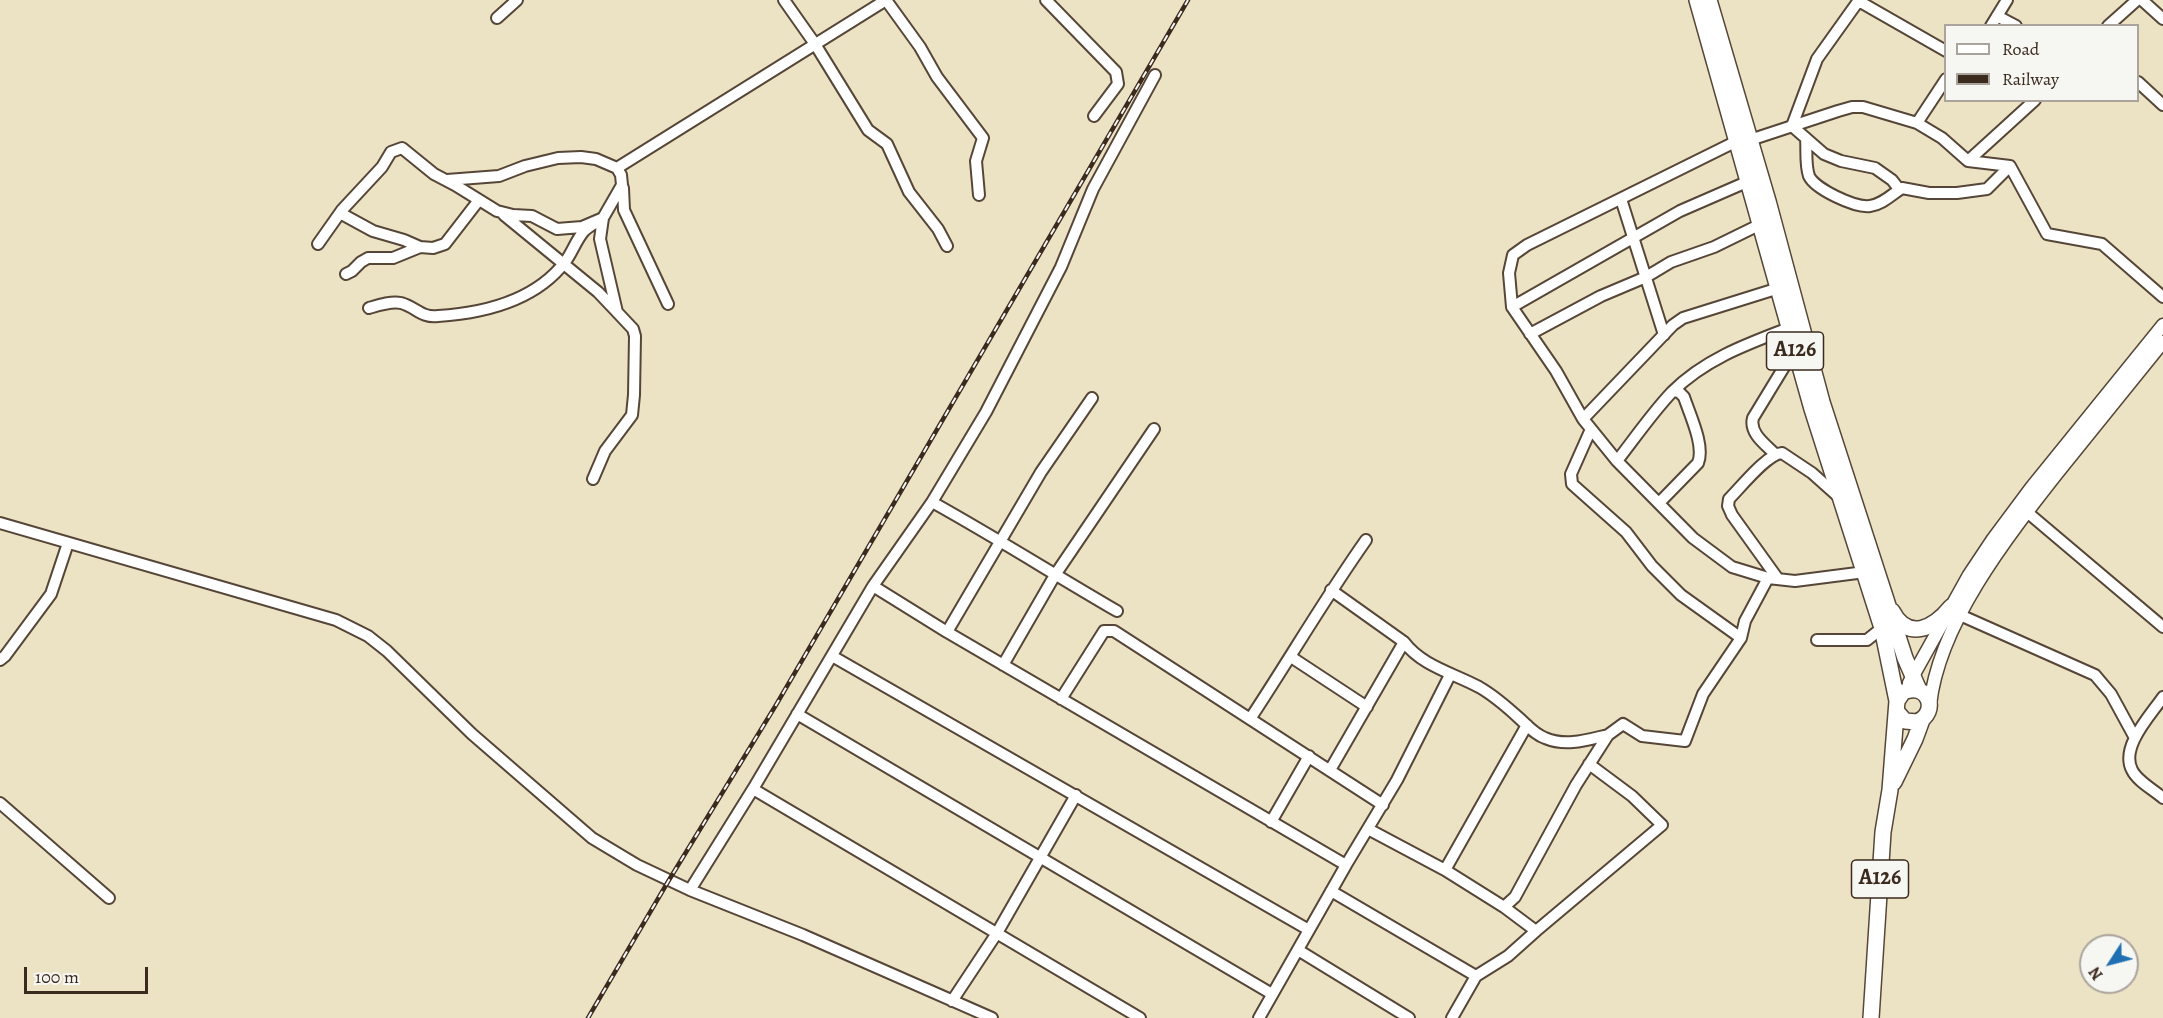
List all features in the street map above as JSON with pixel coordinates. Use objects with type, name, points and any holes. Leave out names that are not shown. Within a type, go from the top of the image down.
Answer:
[{"type":"highway","name":"A126","points":[[1697,0],[1744,141],[1885,596],[1906,694],[1883,832],[1871,1018]]},
{"type":"highway","name":"A126","points":[[1709,0],[1744,141],[1749,181],[1789,328],[1882,628],[1891,666],[1906,694]]},
{"type":"highway","points":[[1885,596],[1897,620],[1912,628],[1924,629],[1956,611]]},
{"type":"highway","name":"A126","points":[[1890,790],[1926,713],[1926,695],[1906,694]]},
{"type":"highway","points":[[1906,694],[1905,721],[1917,722],[1926,713]]},
{"type":"main road","points":[[1926,713],[1956,611],[1981,557],[2031,488],[2163,325]]},
{"type":"main road","points":[[1906,694],[1930,649],[1956,611],[1977,586],[2027,512],[2163,342]]},
{"type":"street","points":[[497,18],[517,0]]},
{"type":"street","points":[[784,0],[815,44],[868,130],[887,144],[909,192],[922,212],[938,229],[947,246]]},
{"type":"street","points":[[617,168],[886,0],[920,47],[937,77],[983,138],[976,161],[979,195]]},
{"type":"street","points":[[1046,0],[1116,72],[1118,84],[1094,116]]},
{"type":"street","points":[[1994,21],[2007,0]]},
{"type":"street","points":[[2110,24],[2137,0]]},
{"type":"street","points":[[2142,0],[2163,19]]},
{"type":"street","points":[[1792,126],[1817,59],[1857,3],[1873,4],[1944,50]]},
{"type":"street","points":[[690,890],[753,789],[873,586],[932,502],[992,401],[1061,267],[1093,189],[1155,75]]},
{"type":"street","points":[[1917,123],[1944,81]]},
{"type":"street","points":[[2139,83],[2163,105]]},
{"type":"street","points":[[1968,161],[2033,102]]},
{"type":"street","points":[[1865,572],[1795,581],[1773,579],[1732,567],[1693,538],[1617,461],[1583,419],[1556,371],[1512,307],[1509,273],[1513,255],[1527,245],[1744,141],[1852,107],[1863,107],[1917,123],[1942,138],[1968,161],[2010,166]]},
{"type":"street","points":[[1792,126],[1831,158],[1875,168],[1892,180],[1899,189]]},
{"type":"street","points":[[1806,138],[1810,178],[1819,187],[1849,202],[1866,206],[1884,201],[1899,189],[1904,188],[1929,193],[1957,193],[1987,189],[2010,166]]},
{"type":"street","points":[[318,244],[358,191],[382,167],[391,152],[402,148],[434,174],[497,211],[598,292],[633,328],[635,384],[632,415],[605,451],[593,479]]},
{"type":"street","points":[[444,180],[499,176],[525,166],[558,158],[596,159],[617,168],[621,175],[624,210],[668,304]]},
{"type":"street","points":[[2010,166],[2047,234],[2102,244],[2163,297]]},
{"type":"street","points":[[1512,307],[1680,211],[1749,181]]},
{"type":"street","points":[[617,312],[600,239],[603,218],[622,185]]},
{"type":"street","points":[[1621,199],[1665,335]]},
{"type":"street","points":[[340,213],[373,231],[420,247],[433,248],[445,244],[479,200]]},
{"type":"street","points":[[497,211],[532,216],[557,229],[582,226],[603,218]]},
{"type":"street","points":[[369,308],[399,303],[424,316],[436,317],[485,310],[513,301],[534,291],[564,264],[584,232],[603,218]]},
{"type":"street","points":[[1530,334],[1601,296],[1646,277],[1671,262],[1714,247],[1761,224]]},
{"type":"street","points":[[346,274],[368,258],[393,258],[420,247]]},
{"type":"street","points":[[1583,419],[1683,318],[1779,288]]},
{"type":"street","points":[[1617,461],[1673,392],[1706,364],[1734,348],[1789,328]]},
{"type":"street","points":[[1775,454],[1753,431],[1751,424],[1795,349]]},
{"type":"street","points":[[1659,503],[1700,459],[1701,449],[1684,397],[1679,392],[1673,392]]},
{"type":"street","points":[[947,632],[1041,472],[1092,398]]},
{"type":"street","points":[[1004,665],[1055,575],[1154,429]]},
{"type":"street","points":[[1591,429],[1571,474],[1572,484],[1626,532],[1652,566],[1682,595],[1740,638]]},
{"type":"street","points":[[1773,579],[1732,515],[1729,499],[1775,454],[1782,453],[1812,473],[1840,498]]},
{"type":"street","points":[[932,502],[1001,540],[1117,611]]},
{"type":"street","points":[[2027,512],[2163,627]]},
{"type":"street","points":[[0,523],[336,620],[368,636],[387,651],[472,734],[592,838],[637,865],[690,890],[803,935],[992,1018]]},
{"type":"street","points":[[1250,719],[1331,590],[1366,540]]},
{"type":"street","points":[[0,660],[51,594],[68,543]]},
{"type":"street","points":[[1504,907],[1515,897],[1576,785],[1608,735],[1623,724],[1642,736],[1685,741],[1703,694],[1740,638],[1745,621],[1773,579]]},
{"type":"street","points":[[873,586],[947,632],[1346,865]]},
{"type":"street","points":[[1331,590],[1404,642],[1412,653],[1450,675],[1479,688],[1533,732],[1546,739],[1573,743],[1608,735]]},
{"type":"street","points":[[1956,611],[2095,675],[2111,694],[2135,738]]},
{"type":"street","points":[[1817,640],[1867,640],[1882,628]]},
{"type":"street","points":[[1061,699],[1104,631],[1114,631],[1383,804]]},
{"type":"street","points":[[1330,770],[1404,642]]},
{"type":"street","points":[[832,656],[1309,930]]},
{"type":"street","points":[[1291,657],[1366,707]]},
{"type":"street","points":[[1259,1018],[1383,804],[1450,675]]},
{"type":"street","points":[[2163,697],[2135,738],[2129,751],[2129,761],[2133,772],[2163,798]]},
{"type":"street","points":[[797,714],[1272,994]]},
{"type":"street","points":[[1445,870],[1527,725]]},
{"type":"street","points":[[1271,822],[1309,756]]},
{"type":"street","points":[[1452,1018],[1476,976],[1508,956],[1662,825],[1632,796],[1589,764]]},
{"type":"street","points":[[753,789],[1140,1018]]},
{"type":"street","points":[[952,1001],[996,933],[1076,795]]},
{"type":"street","points":[[0,803],[109,898]]},
{"type":"street","points":[[1368,830],[1445,870],[1504,907],[1536,931]]},
{"type":"street","points":[[1331,891],[1476,976]]},
{"type":"street","points":[[1298,950],[1409,1018]]},
{"type":"railway","points":[[588,1018],[776,705],[1188,0]]}]
